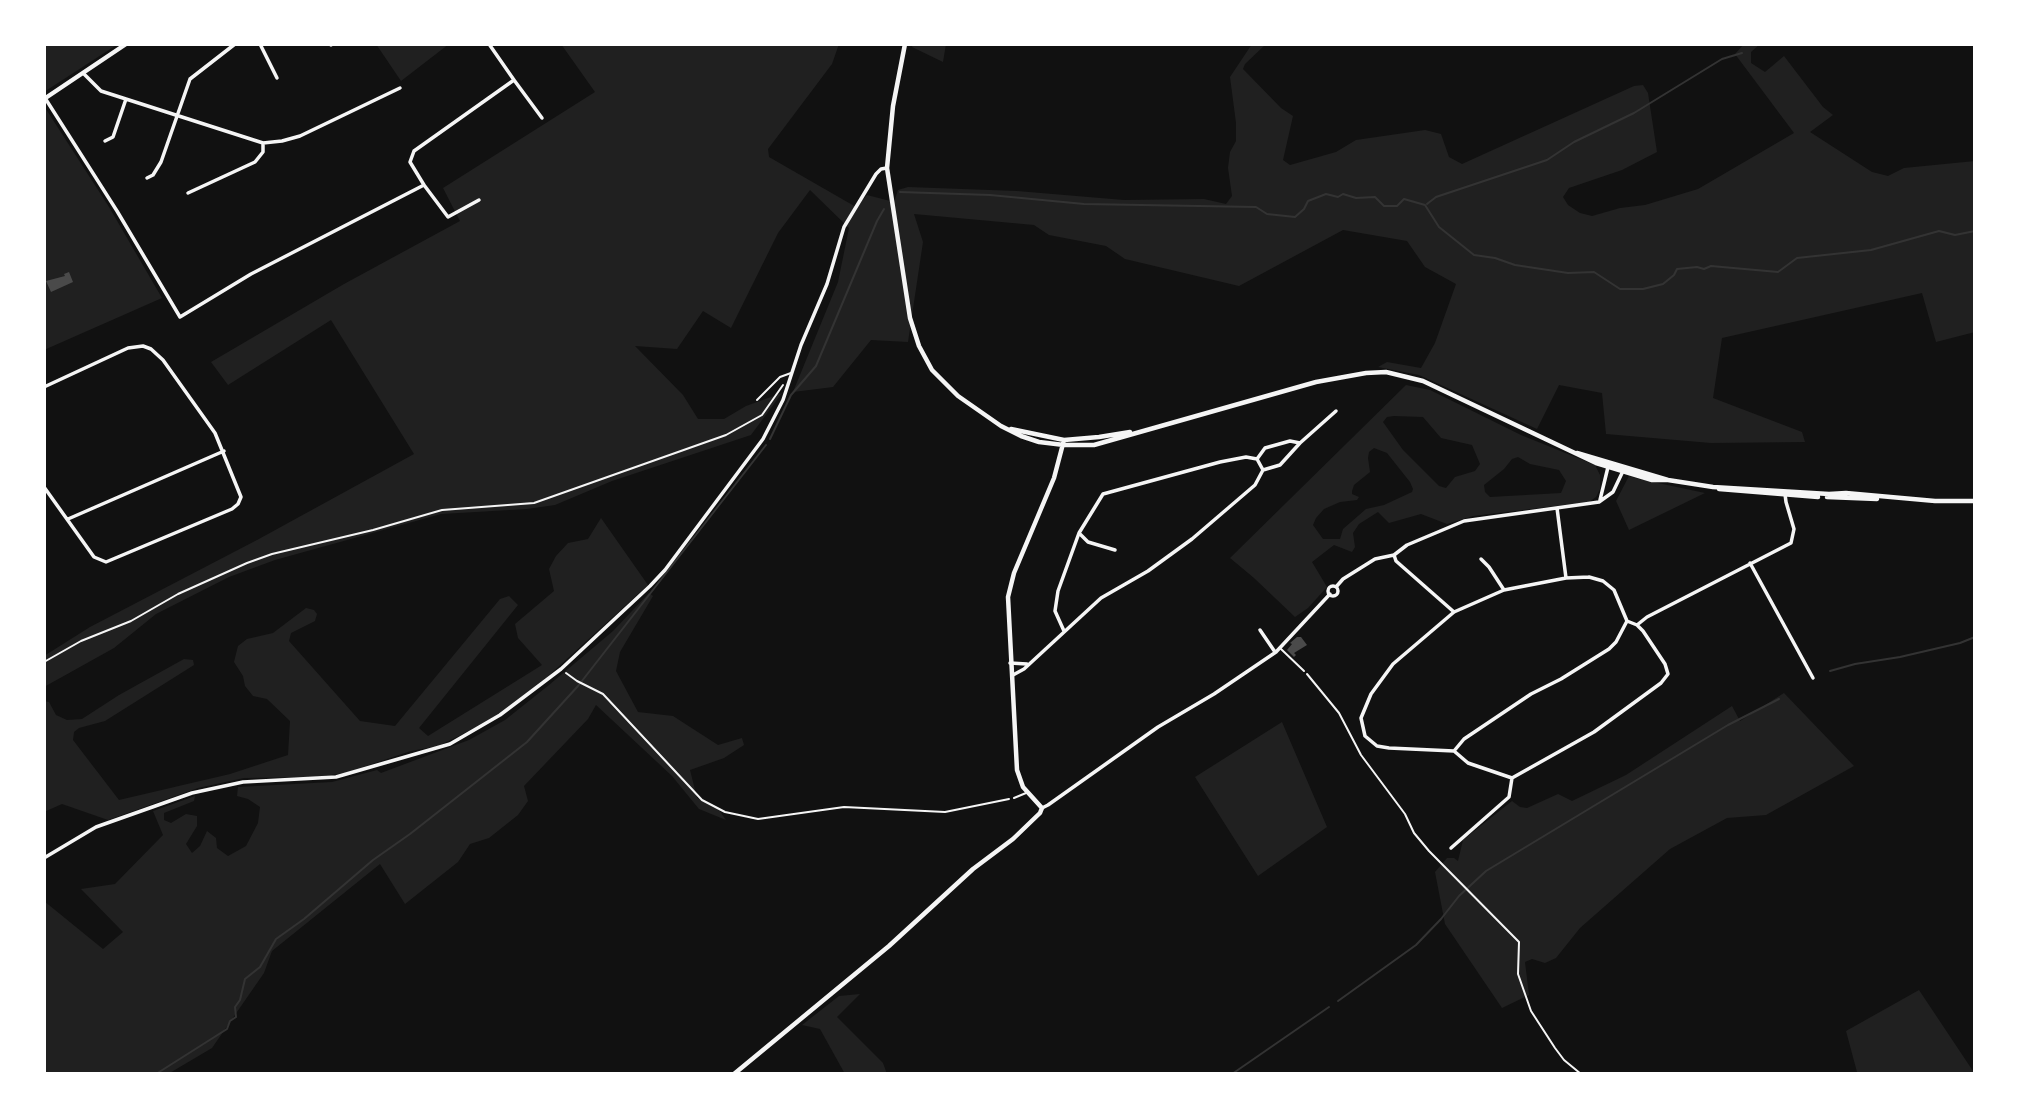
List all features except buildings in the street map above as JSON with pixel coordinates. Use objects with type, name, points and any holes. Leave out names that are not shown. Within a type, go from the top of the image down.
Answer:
[{"type":"street","points":[[126,44],[44,98],[117,211],[180,317],[251,274],[424,185]]},
{"type":"street","points":[[147,178],[156,170],[190,79],[198,70],[235,44]]},
{"type":"street","points":[[260,44],[277,78]]},
{"type":"street","points":[[489,44],[542,118]]},
{"type":"street","points":[[905,44],[891,116],[887,168],[906,301],[919,346],[932,369],[958,396],[1001,426],[1064,442],[1099,438],[1145,429],[1317,382],[1386,372],[1423,381],[1570,451],[1600,464],[1612,466]]},
{"type":"street","points":[[84,74],[99,90],[263,143],[300,136],[400,88]]},
{"type":"street","points":[[479,200],[447,217],[410,162],[414,150],[514,80]]},
{"type":"street","points":[[105,141],[113,137],[126,99]]},
{"type":"street","points":[[188,193],[255,162],[263,152],[263,143]]},
{"type":"street","points":[[44,858],[96,827],[192,793],[251,781],[336,777],[450,744],[500,715],[561,669],[665,570],[763,439],[783,400],[827,284],[844,227],[876,174],[887,168]]},
{"type":"street","points":[[44,387],[128,348],[148,348],[161,357],[215,433],[240,492],[239,501],[232,509],[174,536],[103,562],[92,555],[44,487]]},
{"type":"street","points":[[1010,676],[1024,670],[1101,598],[1192,539],[1255,485],[1263,470],[1280,465],[1336,411]]},
{"type":"street","points":[[1257,459],[1265,448],[1290,441],[1300,443]]},
{"type":"street","points":[[1042,808],[1020,782],[1017,770],[1007,607],[1011,584],[1054,478],[1064,442]]},
{"type":"street","points":[[68,519],[224,451]]},
{"type":"street","points":[[1570,451],[1623,469],[1733,492],[1852,499],[1975,501]]},
{"type":"street","points":[[1064,631],[1058,620],[1055,603],[1079,533],[1098,499],[1106,492],[1230,459],[1257,459]]},
{"type":"street","points":[[1257,459],[1263,470]]},
{"type":"street","points":[[1599,502],[1604,491],[1605,477],[1600,464]]},
{"type":"street","points":[[1605,477],[1612,466]]},
{"type":"street","points":[[734,1074],[889,946],[973,869],[1023,831],[1042,808],[1158,727],[1214,694],[1281,648],[1330,594],[1337,594],[1336,587],[1343,579],[1375,559],[1394,555],[1407,545],[1464,521],[1599,502],[1613,492],[1623,469]]},
{"type":"street","points":[[1637,625],[1647,617],[1791,543],[1794,529],[1785,494]]},
{"type":"street","points":[[1557,509],[1566,578]]},
{"type":"street","points":[[1079,533],[1088,542],[1115,550]]},
{"type":"street","points":[[1394,555],[1396,561],[1454,612]]},
{"type":"street","points":[[1480,559],[1489,567],[1504,590]]},
{"type":"street","points":[[1750,563],[1813,678]]},
{"type":"street","points":[[1589,577],[1603,581],[1614,590],[1627,621],[1637,625],[1665,664],[1668,669],[1666,679],[1594,732],[1512,778],[1468,763],[1454,751],[1377,746],[1365,736],[1361,718],[1363,707],[1393,664],[1454,612],[1504,590],[1566,578],[1589,577]]},
{"type":"street","points":[[1454,751],[1464,739],[1531,694],[1609,649],[1616,642],[1627,621]]},
{"type":"street","points":[[1260,630],[1276,652]]},
{"type":"street","points":[[1010,663],[1029,663]]},
{"type":"street","points":[[1451,848],[1509,797],[1512,778]]},
{"type":"lane","points":[[757,400],[780,377],[792,373]]},
{"type":"lane","points":[[1281,648],[1304,671]]},
{"type":"lane","points":[[1014,798],[1027,792]]},
{"type":"path","points":[[44,662],[81,641],[131,621],[178,594],[272,554],[442,510],[534,503],[726,435],[762,415],[786,377],[792,373]]},
{"type":"path","points":[[561,669],[577,681],[603,694],[702,800],[725,812],[758,819],[844,807],[945,812],[1014,798]]},
{"type":"path","points":[[1304,671],[1339,713],[1361,755],[1405,814],[1422,842],[1518,942],[1518,974],[1531,1011],[1564,1060],[1581,1074]]},
{"type":"shaded area","points":[[44,44],[118,44],[44,92]]},
{"type":"shaded area","points":[[376,44],[449,44],[401,81]]},
{"type":"shaded area","points":[[561,44],[839,44],[832,64],[768,149],[769,157],[856,207],[867,195],[894,202],[898,190],[908,187],[1017,191],[1124,200],[1204,199],[1226,204],[1232,196],[1228,168],[1230,152],[1236,141],[1230,77],[1252,44],[1266,44],[1243,69],[1281,108],[1293,116],[1283,160],[1290,165],[1336,152],[1356,140],[1425,130],[1441,134],[1449,157],[1462,164],[1634,86],[1643,85],[1648,93],[1657,152],[1622,170],[1569,188],[1563,197],[1568,205],[1580,213],[1592,216],[1620,208],[1645,205],[1698,189],[1794,133],[1735,54],[1744,44],[1760,44],[1751,52],[1751,63],[1765,72],[1784,56],[1823,107],[1833,115],[1810,132],[1872,172],[1888,176],[1904,168],[1975,161],[1975,332],[1936,342],[1922,293],[1722,338],[1713,398],[1802,432],[1805,442],[1711,443],[1606,434],[1602,393],[1559,385],[1537,429],[1419,375],[1378,367],[1387,362],[1421,368],[1435,343],[1456,284],[1425,267],[1407,241],[1343,230],[1239,286],[1125,259],[1106,246],[1049,235],[1034,225],[914,214],[923,242],[908,342],[871,340],[833,387],[793,392],[838,282],[849,228],[810,190],[778,233],[731,328],[703,311],[677,349],[635,346],[683,395],[698,419],[724,419],[746,406],[782,393],[751,435],[612,481],[555,505],[441,514],[275,560],[229,577],[156,614],[114,648],[44,687],[44,656],[90,627],[414,454],[331,320],[228,385],[211,362],[344,284],[460,221],[443,188],[595,92]]},
{"type":"shaded area","points":[[913,44],[946,44],[943,62],[912,47]]},
{"type":"shaded area","points":[[44,106],[109,207],[162,298],[44,350]]},
{"type":"shaded area","points":[[1406,385],[1430,390],[1521,435],[1595,465],[1600,475],[1600,489],[1596,497],[1589,502],[1473,516],[1447,524],[1421,514],[1389,523],[1378,512],[1359,524],[1353,533],[1355,547],[1352,552],[1334,545],[1312,562],[1327,587],[1308,608],[1295,617],[1230,558]],"holes":[[[1387,417],[1423,417],[1441,438],[1472,445],[1480,464],[1475,471],[1455,477],[1446,488],[1439,486],[1403,450],[1383,422]],[[1374,448],[1387,453],[1410,482],[1412,492],[1384,505],[1366,509],[1343,529],[1340,539],[1323,539],[1313,525],[1316,518],[1324,509],[1340,502],[1357,500],[1359,497],[1352,494],[1352,491],[1354,485],[1370,472],[1369,452]],[[1518,457],[1530,464],[1559,470],[1566,481],[1561,493],[1490,497],[1485,492],[1484,485],[1512,459]]]},
{"type":"shaded area","points":[[1629,476],[1705,493],[1629,530],[1616,501]]},
{"type":"shaded area","points":[[601,518],[648,585],[534,689],[500,714],[459,736],[438,746],[411,751],[345,773],[316,777],[244,778],[198,788],[108,820],[62,804],[44,812],[44,701],[49,702],[56,715],[67,720],[82,719],[184,659],[193,660],[194,665],[105,721],[74,732],[73,740],[119,800],[230,774],[288,755],[290,721],[267,699],[253,696],[245,686],[243,676],[234,662],[238,646],[247,639],[273,633],[306,608],[317,614],[315,621],[291,633],[289,641],[360,721],[395,726],[500,599],[509,596],[518,605],[419,728],[428,736],[542,665],[518,638],[515,624],[554,591],[549,569],[556,556],[568,543],[588,539]]},
{"type":"shaded area","points":[[649,593],[653,596],[620,652],[616,671],[638,712],[673,716],[718,745],[742,738],[744,745],[724,758],[690,770],[697,798],[719,810],[726,820],[699,809],[672,776],[596,705],[588,719],[524,786],[528,801],[518,815],[489,838],[470,844],[458,862],[405,904],[380,864],[272,951],[264,973],[212,1048],[168,1074],[44,1074],[44,901],[103,949],[123,932],[81,889],[115,884],[163,835],[153,811],[195,796],[194,801],[164,813],[164,820],[171,823],[186,814],[197,816],[197,826],[186,844],[192,853],[200,846],[207,831],[216,838],[217,848],[228,856],[246,846],[258,823],[260,807],[237,796],[238,787],[332,782],[377,770],[381,773],[469,740],[505,720],[549,685],[613,631]]},
{"type":"shaded area","points":[[1784,693],[1854,766],[1766,815],[1727,818],[1670,849],[1580,928],[1556,958],[1545,963],[1532,959],[1525,962],[1529,995],[1502,1008],[1445,924],[1435,872],[1447,858],[1458,861],[1463,840],[1512,801],[1527,808],[1558,794],[1572,801],[1626,775],[1732,706],[1740,721]]},
{"type":"shaded area","points":[[1282,722],[1327,827],[1258,876],[1195,777]]},
{"type":"shaded area","points":[[1919,990],[1975,1074],[1852,1074],[1857,1072],[1846,1031]]},
{"type":"shaded area","points":[[860,994],[837,1017],[883,1063],[887,1074],[845,1074],[820,1029],[802,1025],[839,996]]},
{"type":"waterway","points":[[1427,204],[1436,197],[1547,160],[1574,142],[1634,113],[1722,59],[1742,53]]},
{"type":"waterway","points":[[900,192],[990,195],[1084,204],[1256,207],[1267,214],[1295,217],[1308,201],[1326,194],[1338,197],[1343,194],[1356,198],[1375,197],[1384,206],[1397,206],[1404,199],[1425,205],[1439,227],[1474,255],[1515,265],[1568,273],[1594,272],[1620,289],[1643,289],[1663,284],[1677,269],[1704,269],[1711,266],[1778,272],[1797,258],[1871,250],[1939,231],[1955,235],[1975,231]]},
{"type":"waterway","points":[[770,439],[791,395],[816,366],[884,209]]},
{"type":"waterway","points":[[156,1074],[227,1029],[230,1021],[236,1017],[235,1007],[240,1000],[245,979],[260,967],[276,939],[304,919],[373,860],[527,742],[578,686],[766,445]]},
{"type":"waterway","points":[[1830,671],[1960,643],[1975,637]]},
{"type":"waterway","points":[[1338,1001],[1416,945],[1459,896],[1486,871],[1728,725],[1779,699]]},
{"type":"waterway","points":[[1232,1074],[1329,1007]]}]
